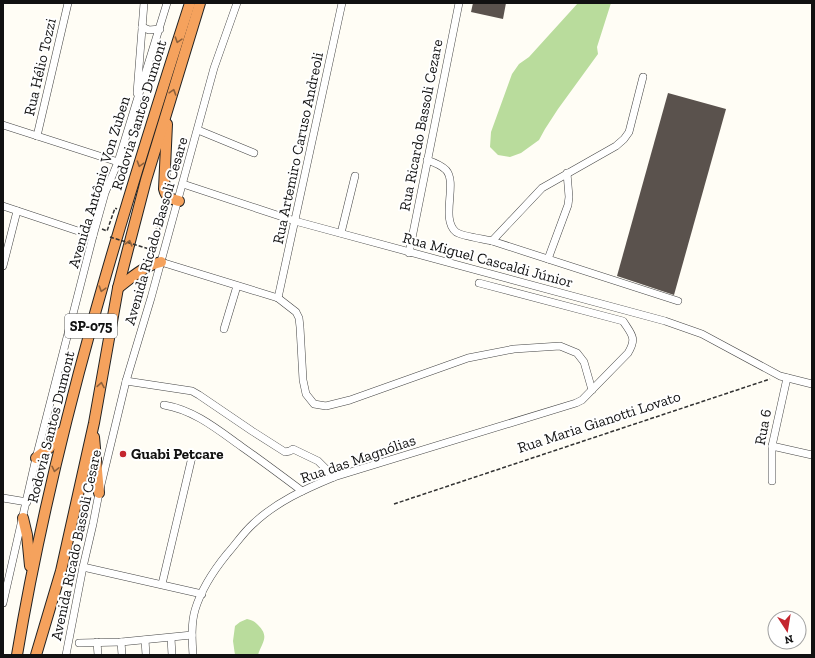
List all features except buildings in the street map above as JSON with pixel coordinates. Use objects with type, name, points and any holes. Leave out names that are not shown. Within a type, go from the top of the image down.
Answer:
[{"type":"highway","name":"Rodovia Santos Dumont","points":[[17,655],[28,589],[65,425],[99,299],[190,3]]},
{"type":"highway","name":"Rodovia Santos Dumont","points":[[36,655],[61,571],[94,423],[118,288],[146,180],[200,3]]},
{"type":"highway","points":[[168,109],[164,189],[168,197],[178,200]]},
{"type":"highway","points":[[118,288],[133,275],[147,266],[161,262]]},
{"type":"highway","points":[[94,423],[99,493]]},
{"type":"highway","points":[[36,458],[54,443],[65,425]]},
{"type":"highway","points":[[23,518],[30,552],[28,589]]},
{"type":"street","name":"Rua Hélio Tozzi","points":[[37,136],[68,3]]},
{"type":"street","points":[[136,105],[144,3]]},
{"type":"street","name":"Avenida Antônio Von Zuben","points":[[3,603],[36,458],[93,236],[105,193],[118,162],[167,3]]},
{"type":"street","name":"Avenida Ricado Bassoli Cesare","points":[[66,655],[99,493],[126,381],[183,184],[214,68],[237,3]]},
{"type":"street","name":"Rua Artemiro Caruso Andreoli","points":[[278,298],[342,3]]},
{"type":"street","name":"Rua Ricardo Bassoli Cezare","points":[[409,253],[459,3]]},
{"type":"street","points":[[142,27],[149,30],[160,29]]},
{"type":"street","points":[[492,241],[542,188],[616,146],[624,139],[629,132],[643,77]]},
{"type":"street","points":[[3,125],[118,162]]},
{"type":"street","points":[[198,130],[254,153]]},
{"type":"street","points":[[427,160],[441,166],[447,171],[450,178],[449,219],[452,228],[457,233],[492,241],[548,258],[678,301]]},
{"type":"street","points":[[548,258],[568,205],[569,197],[567,173]]},
{"type":"street","points":[[341,233],[355,176]]},
{"type":"street","name":"Rua Miguel Cascaldi Júnior","points":[[183,184],[295,221],[665,321],[702,334],[783,377]]},
{"type":"street","points":[[3,206],[93,236]]},
{"type":"street","points":[[3,266],[17,210]]},
{"type":"street","points":[[161,262],[278,298],[296,312],[299,318],[302,380],[306,394],[314,404],[326,406],[350,400],[468,358],[514,349],[560,346],[577,353],[584,362],[592,390],[628,353],[633,345],[633,336],[623,321],[479,283]]},
{"type":"street","points":[[224,329],[238,286]]},
{"type":"street","points":[[783,377],[812,384]]},
{"type":"street","name":"Rua 6","points":[[772,481],[772,446],[783,377]]},
{"type":"street","points":[[126,381],[192,391],[199,394],[285,452],[292,449],[318,461],[334,478]]},
{"type":"street","name":"Rua das Magnólias","points":[[193,655],[192,635],[195,610],[202,594],[214,571],[252,525],[267,512],[302,491],[334,478],[576,403],[582,400],[592,390]]},
{"type":"street","points":[[164,404],[178,407],[195,414],[302,491]]},
{"type":"street","points":[[772,446],[812,455]]},
{"type":"street","points":[[162,584],[192,456]]},
{"type":"street","points":[[3,498],[27,502]]},
{"type":"street","points":[[83,567],[202,594]]},
{"type":"street","points":[[79,643],[121,642],[192,635]]},
{"type":"street","points":[[171,638],[172,655]]},
{"type":"street","points":[[145,640],[146,655]]},
{"type":"street","points":[[97,642],[98,655]]},
{"type":"street","points":[[121,642],[122,655]]},
{"type":"path","points":[[96,227],[107,231],[115,208],[118,209],[116,216]]},
{"type":"path","points":[[110,237],[149,249],[159,222],[162,222],[153,251],[164,251]]},
{"type":"path","name":"Rua Maria Gianotti Lovato","points":[[394,504],[783,377]]},
{"type":"green space","points":[[578,3],[611,3],[597,47],[598,54],[558,109],[539,140],[521,153],[510,157],[498,155],[490,147],[491,132],[512,74],[519,64],[529,57]]},
{"type":"green space","points":[[247,619],[252,620],[262,629],[264,633],[263,643],[258,655],[235,655],[233,641],[235,626]]},
{"type":"place","name":"Guabi Petcare","points":[[123,454]]}]
